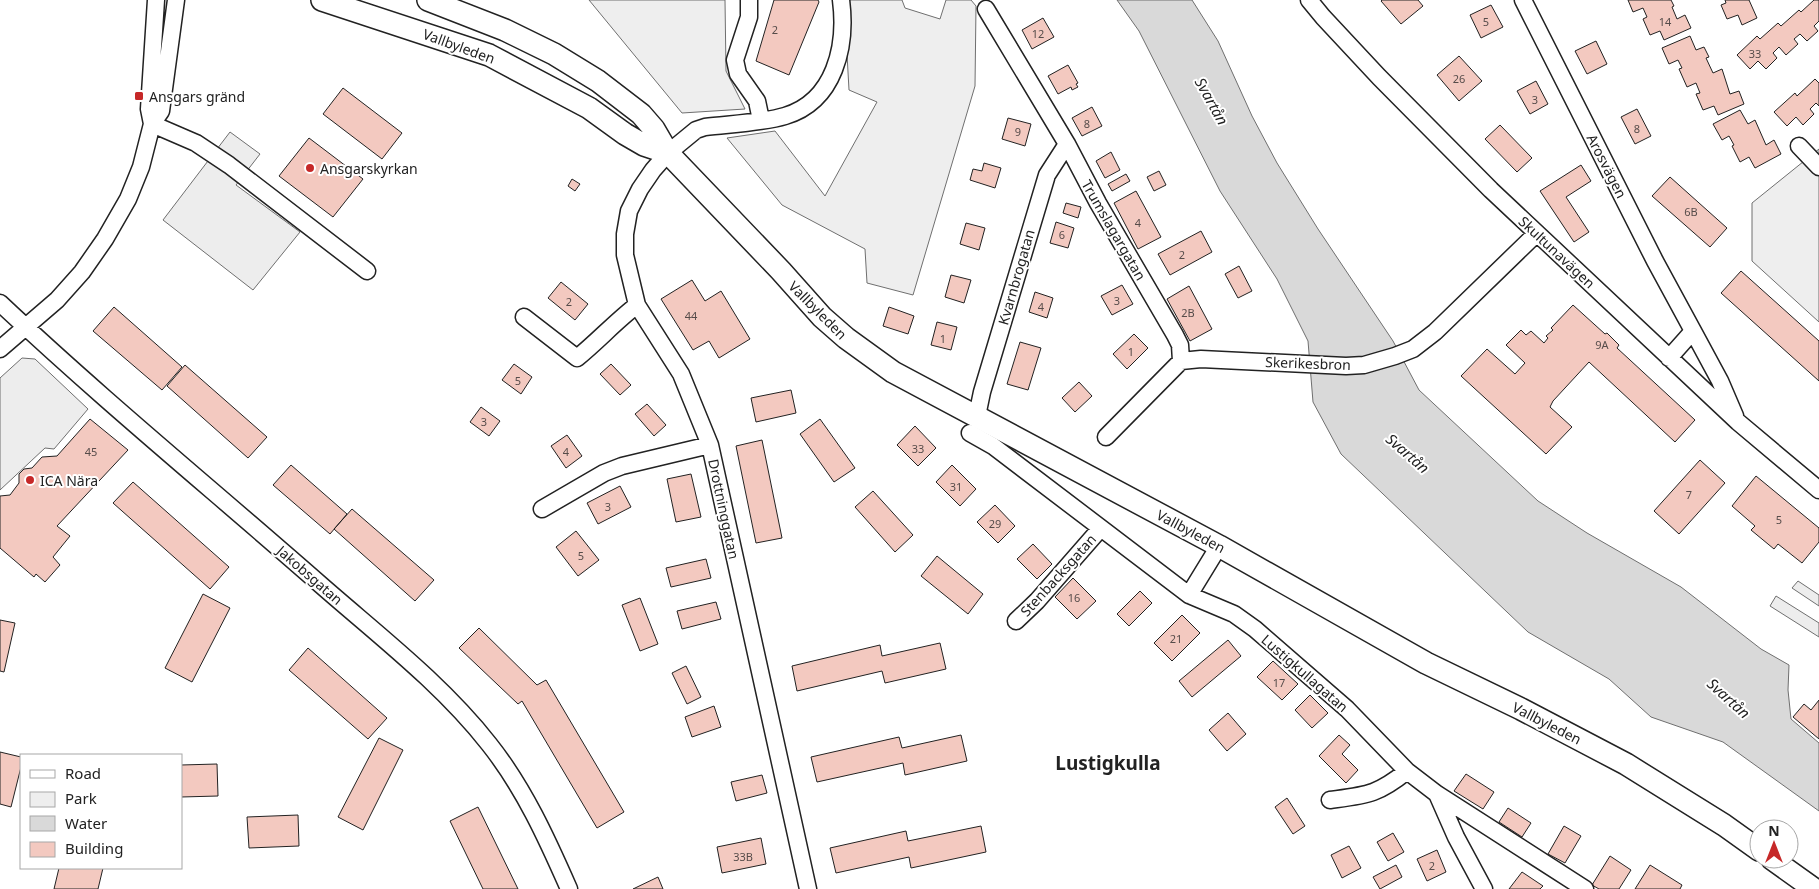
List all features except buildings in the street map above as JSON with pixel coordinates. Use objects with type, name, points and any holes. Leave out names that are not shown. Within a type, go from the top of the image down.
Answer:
[{"type":"main road","name":"Vallbyleden","points":[[322,0],[490,55],[589,108],[644,145],[668,153]]},
{"type":"main road","name":"Vallbyleden","points":[[428,0],[506,30],[554,54],[598,81],[643,115],[668,153],[822,317],[846,338],[893,372],[925,390],[974,424],[1219,546],[1426,663],[1521,709],[1626,764],[1724,825],[1749,843]]},
{"type":"main road","points":[[1786,869],[1814,889]]},
{"type":"street","points":[[152,124],[149,110],[156,0]]},
{"type":"street","points":[[0,349],[57,300],[82,272],[105,239],[128,199],[140,167],[152,124],[161,111],[176,0]]},
{"type":"street","points":[[749,0],[749,17],[734,60],[738,74],[757,101],[761,120]]},
{"type":"street","name":"Drottninggatan","points":[[808,889],[710,445],[680,374],[637,305],[625,255],[625,234],[629,211],[640,189],[668,153],[696,130],[705,126],[783,117],[798,112],[816,97],[838,63],[842,43],[843,16],[841,0]]},
{"type":"street","name":"Skultunavägen","points":[[1309,0],[1379,77],[1536,233],[1738,422],[1819,490]]},
{"type":"street","name":"Arosvägen","points":[[1523,0],[1655,262],[1720,381],[1738,422]]},
{"type":"street","name":"Trumslagargatan","points":[[986,9],[1175,335],[1180,345],[1181,361]]},
{"type":"street","points":[[152,124],[196,143],[229,165],[367,271]]},
{"type":"street","name":"Kvarnbrogatan","points":[[974,424],[1047,175],[1066,144]]},
{"type":"street","points":[[1799,146],[1819,168]]},
{"type":"street","name":"Skerikesbron","points":[[1181,361],[1201,359],[1325,366],[1364,365],[1395,356],[1413,349],[1435,332],[1536,233]]},
{"type":"street","name":"Jakobsgatan","points":[[0,303],[25,328],[450,699],[489,744],[516,783],[543,830],[569,889]]},
{"type":"street","points":[[524,316],[577,358],[597,342],[620,318],[637,305]]},
{"type":"street","points":[[1669,358],[1693,331]]},
{"type":"street","points":[[1106,437],[1181,361]]},
{"type":"street","name":"Lustigkullagatan","points":[[974,424],[993,446],[1189,595],[1234,614],[1255,629],[1347,709],[1407,771],[1437,794],[1585,889]]},
{"type":"street","points":[[542,509],[604,473],[622,466],[710,445]]},
{"type":"street","name":"Stenbacksgatan","points":[[1016,621],[1043,594],[1100,528]]},
{"type":"street","points":[[1189,595],[1219,546]]},
{"type":"street","points":[[1330,800],[1368,795],[1379,791],[1407,771]]},
{"type":"street","points":[[1437,794],[1456,837],[1484,889]]},
{"type":"green space","points":[[589,0],[725,0],[726,71],[745,109],[682,113]]},
{"type":"green space","points":[[844,0],[902,0],[905,8],[940,19],[946,0],[971,0],[976,6],[975,86],[913,295],[867,283],[865,249],[782,205],[727,138],[775,131],[825,196],[877,102],[849,90]]},
{"type":"green space","points":[[1819,149],[1819,322],[1752,261],[1752,203]]},
{"type":"shaded area","points":[[230,132],[260,154],[236,185],[300,232],[253,290],[163,220]]},
{"type":"shaded area","points":[[22,358],[35,359],[88,409],[54,449],[45,448],[0,490],[0,378]]},
{"type":"shaded area","points":[[1798,581],[1819,595],[1819,606],[1792,588]]},
{"type":"shaded area","points":[[1776,596],[1819,623],[1819,637],[1770,606]]},
{"type":"water","name":"Svartån","points":[[1117,0],[1192,0],[1218,41],[1252,116],[1277,163],[1318,229],[1393,341],[1419,390],[1538,501],[1587,533],[1681,587],[1761,649],[1789,665],[1788,690],[1791,719],[1819,743],[1819,811],[1723,742],[1651,717],[1609,679],[1528,632],[1341,454],[1313,402],[1308,341],[1277,279],[1220,191],[1139,31]]},
{"type":"place","name":"Ansgars gränd","points":[[139,96]]},
{"type":"place","name":"Ansgarskyrkan","points":[[310,168]]},
{"type":"place","name":"ICA Nära","points":[[30,480]]},
{"type":"district","name":"Lustigkulla","points":[[1108,763]]}]
